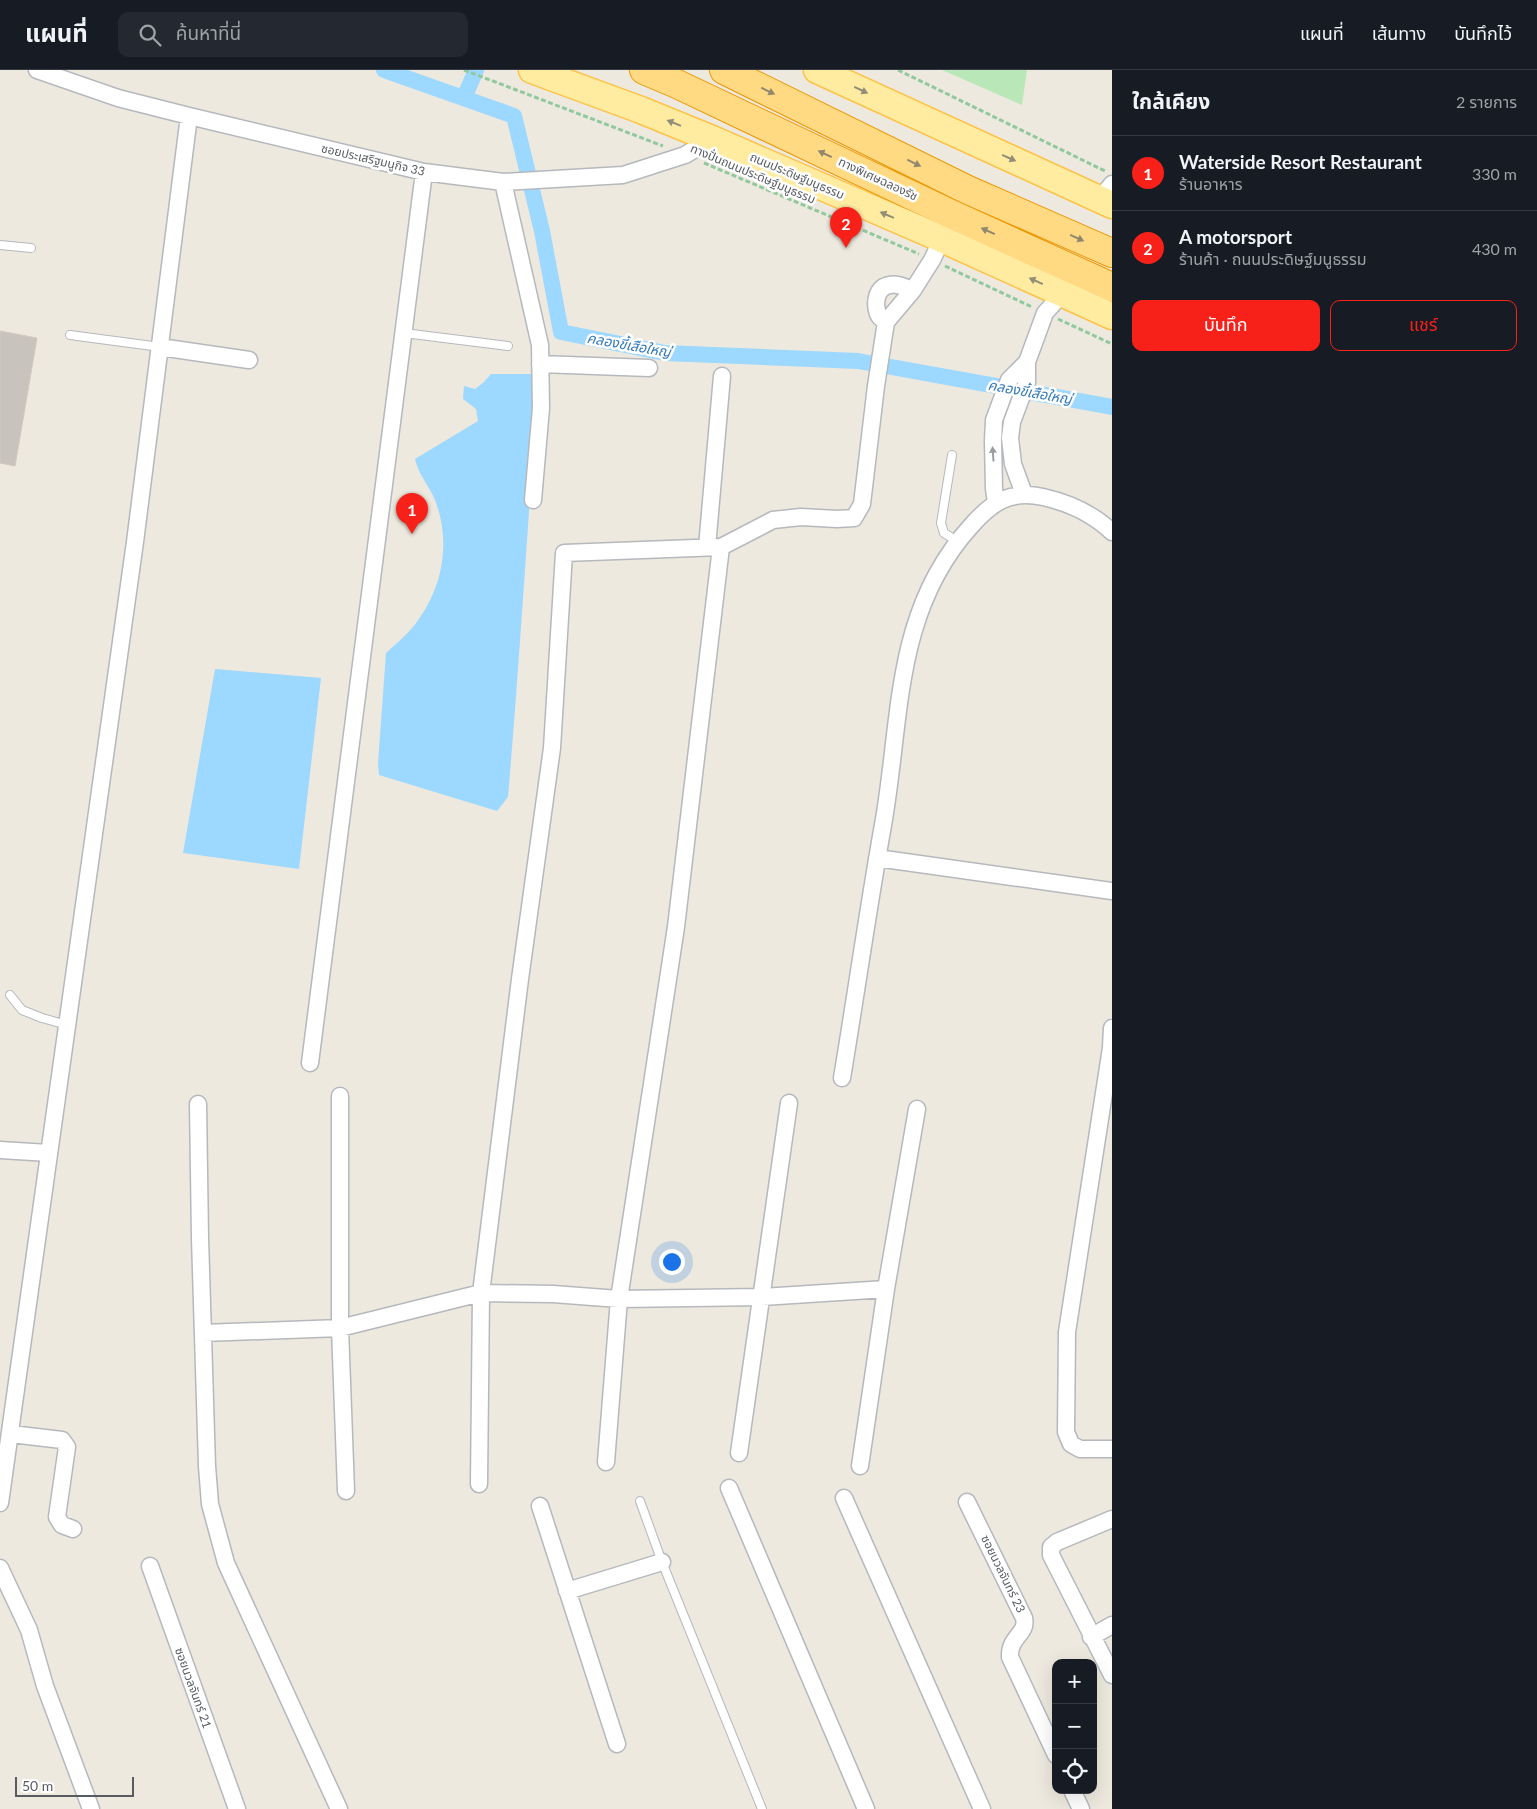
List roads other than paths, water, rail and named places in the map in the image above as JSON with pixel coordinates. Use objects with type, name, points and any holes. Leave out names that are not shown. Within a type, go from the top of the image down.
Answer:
[{"type":"highway","name":"ทางพิเศษฉลองรัช","points":[[644,70],[953,215],[1112,287]]},
{"type":"highway","points":[[724,70],[968,190],[1112,253]]},
{"type":"main road","name":"ถนนประดิษฐ์มนูธรรม","points":[[532,70],[641,110],[712,139],[937,249],[1063,293],[1112,316]]},
{"type":"main road","points":[[817,70],[1108,196]]},
{"type":"street","name":"ซอยประเสริฐมนูกิจ 33","points":[[37,70],[118,98],[189,116],[424,172],[503,182],[623,174],[685,155],[712,139]]},
{"type":"street","points":[[0,1503],[135,542],[189,116]]},
{"type":"street","points":[[310,1062],[424,172]]},
{"type":"street","points":[[503,182],[540,346],[540,408],[533,500]]},
{"type":"street","points":[[479,1484],[482,1293],[518,998],[552,748],[564,553],[714,547],[774,520],[801,517],[854,518],[862,504],[876,386],[886,322],[913,290],[937,249]]},
{"type":"street","points":[[886,322],[878,316],[876,304],[882,287],[891,284],[913,290]]},
{"type":"street","points":[[1024,494],[1013,464],[1010,438],[1012,422],[1027,382],[1027,362],[1045,313],[1063,293]]},
{"type":"street","points":[[160,347],[249,360]]},
{"type":"street","points":[[996,502],[994,489],[994,420],[1008,380],[1027,362]]},
{"type":"street","points":[[540,364],[649,368]]},
{"type":"street","points":[[606,1462],[619,1300],[676,927],[714,547],[722,376]]},
{"type":"street","points":[[842,1078],[884,822],[902,673],[913,630],[931,583],[956,541],[975,520],[996,502],[1015,495],[1024,494],[1074,505],[1100,520],[1112,532]]},
{"type":"street","points":[[877,858],[1112,891]]},
{"type":"street","points":[[1112,1028],[1067,1332],[1066,1432],[1071,1444],[1080,1449],[1112,1449]]},
{"type":"street","points":[[340,1096],[340,1328],[346,1491]]},
{"type":"street","points":[[739,1453],[789,1103]]},
{"type":"street","points":[[198,1104],[203,1333],[210,1504],[226,1563],[339,1809]]},
{"type":"street","points":[[860,1466],[886,1290],[917,1110]]},
{"type":"street","points":[[0,1150],[49,1153]]},
{"type":"street","points":[[203,1333],[340,1328],[482,1293],[553,1294],[619,1300],[762,1297],[886,1290]]},
{"type":"street","points":[[11,1434],[62,1440],[67,1447],[57,1517],[62,1525],[73,1529]]},
{"type":"street","points":[[729,1488],[866,1809]]},
{"type":"street","points":[[844,1498],[982,1809]]},
{"type":"street","name":"ซอยนวลจันทร์ 23","points":[[967,1502],[1024,1618],[1023,1630],[1012,1641],[1010,1656],[1053,1749]]},
{"type":"street","points":[[540,1506],[617,1744]]},
{"type":"street","points":[[1112,1519],[1057,1542],[1052,1547],[1051,1555],[1112,1676]]},
{"type":"street","points":[[567,1591],[662,1562]]},
{"type":"street","name":"ซอยนวลจันทร์ 21","points":[[150,1566],[237,1809]]},
{"type":"street","points":[[0,1568],[29,1630],[45,1686],[91,1809]]},
{"type":"street","points":[[1091,1637],[1112,1625]]},
{"type":"street","points":[[1074,1794],[1081,1809]]},
{"type":"lane","points":[[0,245],[30,248]]},
{"type":"lane","points":[[404,333],[508,346]]},
{"type":"lane","points":[[70,336],[160,347]]},
{"type":"lane","points":[[952,455],[941,523],[944,533],[956,541]]},
{"type":"lane","points":[[10,995],[22,1010],[67,1025]]},
{"type":"lane","points":[[640,1502],[662,1562],[762,1809]]},
{"type":"water","points":[[491,374],[539,374],[508,797],[497,811],[379,775],[378,763],[386,653],[413,627],[423,613],[437,583],[443,550],[443,533],[435,500],[415,459],[478,421],[476,409],[463,399],[464,386],[475,389]]},
{"type":"water","points":[[215,669],[321,678],[299,869],[183,853]]},
{"type":"waterway","name":"คลองขี้เสือใหญ่","points":[[384,70],[514,116],[542,231],[561,332],[665,353],[858,361],[1112,407]]},
{"type":"waterway","points":[[464,98],[476,70]]},
{"type":"place","name":"A motorsport","points":[[846,248]]},
{"type":"place","name":"Waterside Resort Restaurant","points":[[412,534]]}]
